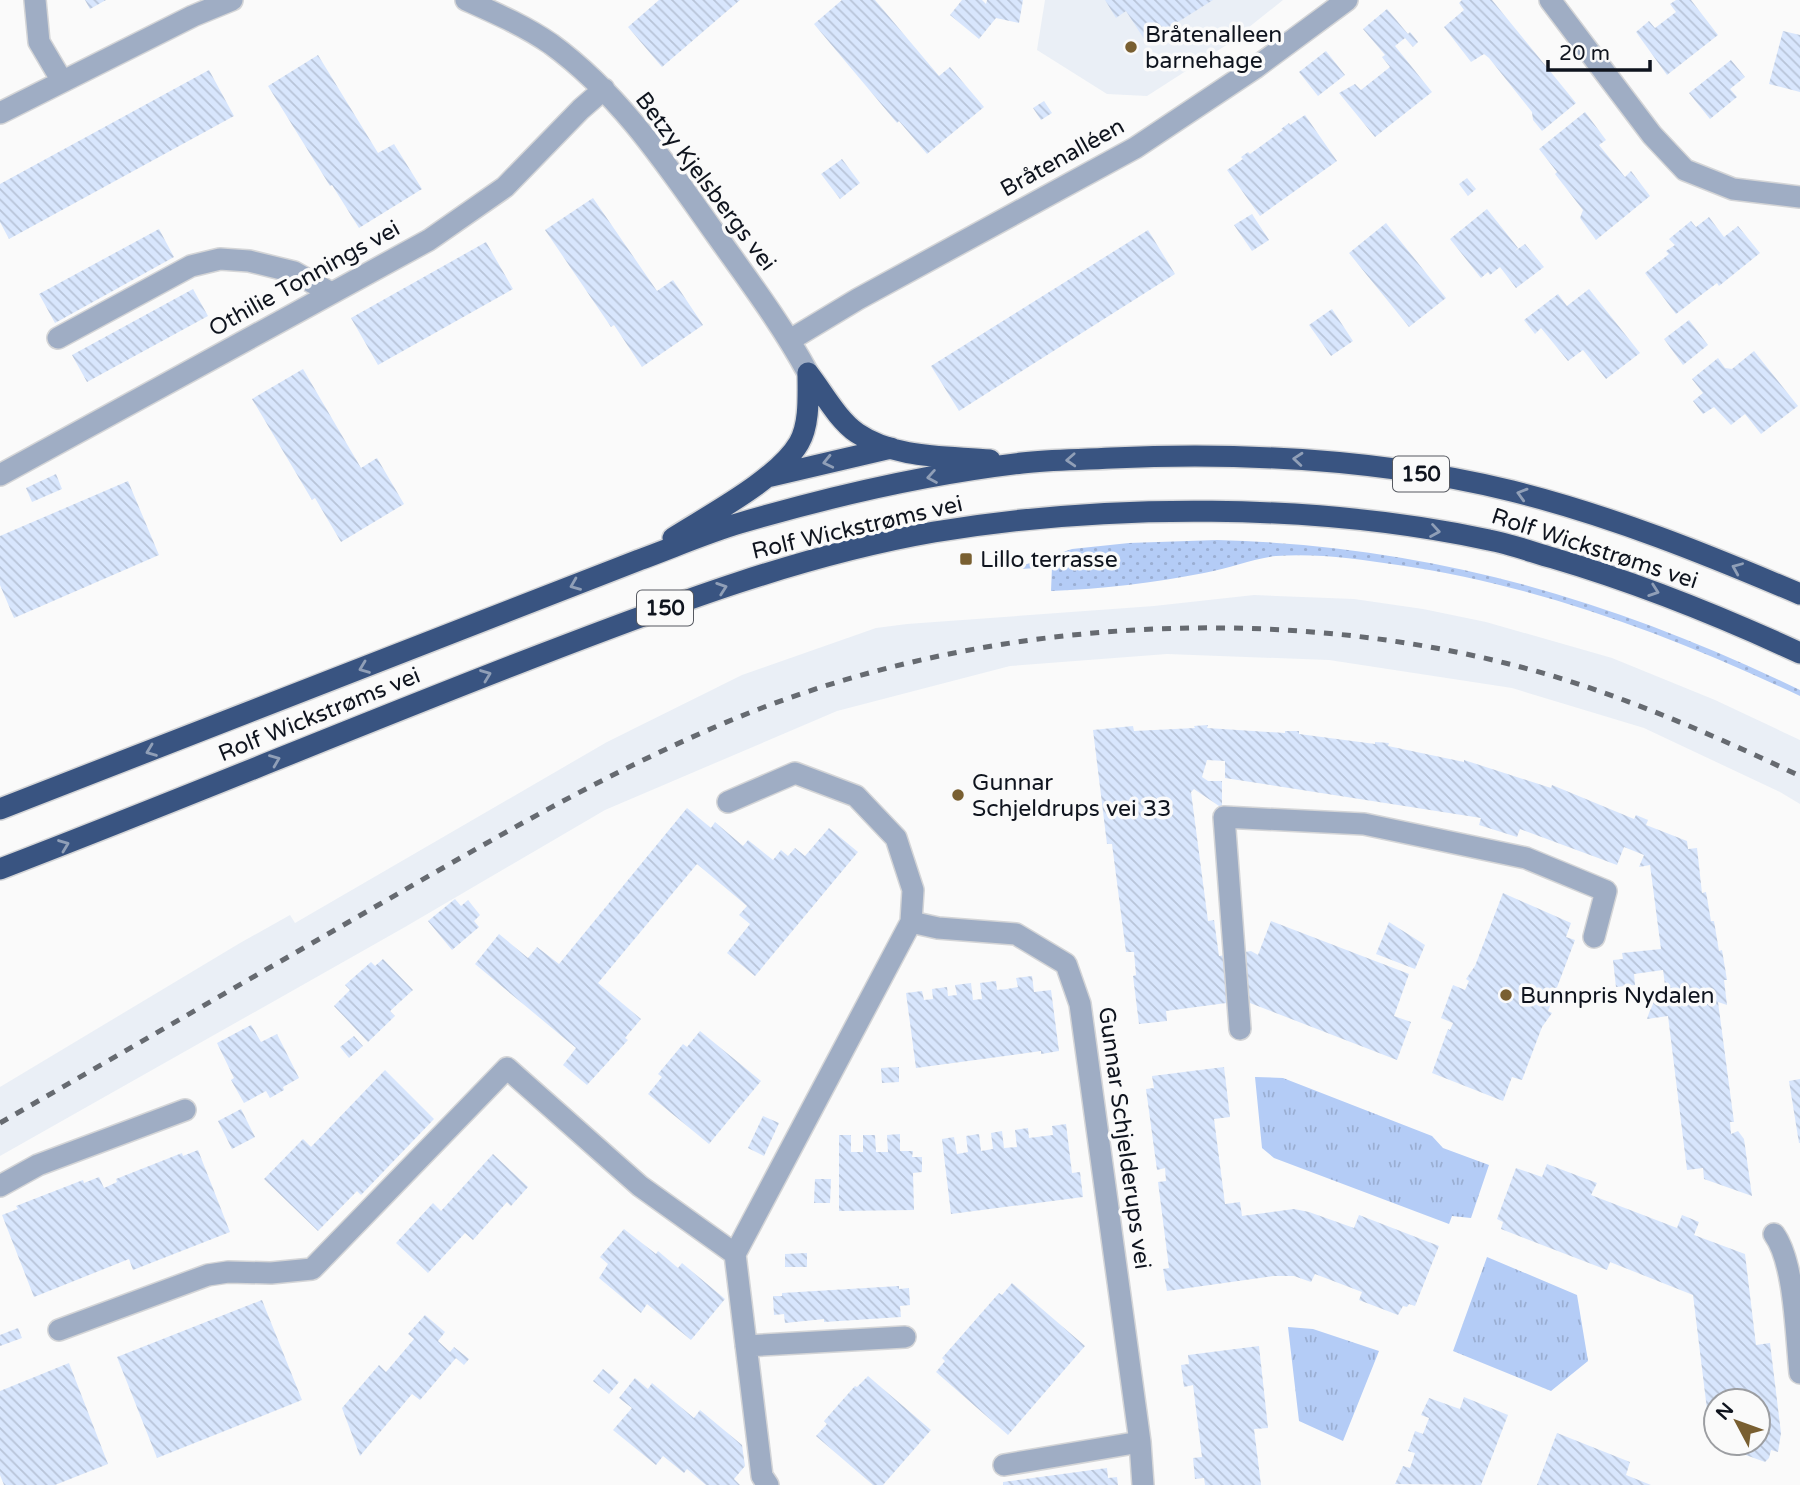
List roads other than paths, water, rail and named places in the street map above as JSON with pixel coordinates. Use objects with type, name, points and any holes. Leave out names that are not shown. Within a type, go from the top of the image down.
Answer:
[{"type":"highway","name":"150","points":[[808,373],[831,405],[856,432],[891,448],[913,453],[1024,463]]},
{"type":"highway","name":"150","points":[[639,560],[765,477],[800,442],[807,412],[808,373]]},
{"type":"highway","name":"150","points":[[765,477],[891,448]]},
{"type":"highway","name":"Rolf Wickstrøms vei","points":[[0,809],[738,524],[925,478],[1024,463],[1147,457],[1264,456],[1387,467],[1511,491],[1608,518],[1708,555],[1800,594]]},
{"type":"highway","name":"Rolf Wickstrøms vei","points":[[0,869],[639,617],[739,583],[846,553],[931,533],[1026,520],[1138,513],[1247,513],[1368,520],[1491,540],[1672,597],[1800,653]]},
{"type":"street","points":[[35,0],[39,42],[62,81]]},
{"type":"street","points":[[0,113],[193,16],[232,0]]},
{"type":"street","name":"Betzy Kjelsbergs vei","points":[[466,0],[507,19],[550,44],[604,89],[637,125],[676,177],[790,340],[808,373]]},
{"type":"street","name":"Bråtenalléen","points":[[790,340],[858,299],[1131,150],[1255,68],[1348,0]]},
{"type":"street","points":[[1549,0],[1651,135],[1685,170],[1733,190],[1800,197]]},
{"type":"street","name":"Othilie Tonnings vei","points":[[0,475],[429,240],[505,187],[604,89]]},
{"type":"street","points":[[58,338],[191,266],[220,259],[249,261],[294,272],[331,293]]},
{"type":"street","points":[[728,802],[794,773],[856,796],[896,838],[913,890],[911,922],[735,1254],[762,1476],[768,1485]]},
{"type":"street","points":[[1240,1030],[1224,817],[1364,824],[1526,858],[1605,891],[1594,937]]},
{"type":"street","name":"Gunnar Schjelderups vei","points":[[911,922],[938,928],[1016,934],[1066,964],[1080,1004],[1140,1442],[1143,1485]]},
{"type":"street","points":[[59,1330],[208,1275],[312,1269],[507,1068],[640,1186],[735,1254]]},
{"type":"street","points":[[0,1186],[37,1164],[185,1110]]},
{"type":"street","points":[[1774,1234],[1780,1242],[1788,1266],[1800,1374]]},
{"type":"street","points":[[746,1346],[905,1337]]},
{"type":"street","points":[[1004,1465],[1140,1442]]},
{"type":"railway","points":[[0,1123],[467,854],[643,760],[734,719],[832,684],[934,657],[1040,639],[1147,629],[1254,629],[1361,637],[1465,654],[1566,680],[1685,724],[1800,776]]},
{"type":"place","name":"Bråtenalleen barnehage","points":[[1131,47]]},
{"type":"place","name":"Lillo terrasse","points":[[966,559]]},
{"type":"place","name":"Gunnar Schjeldrups vei 33","points":[[958,795]]},
{"type":"place","name":"Bunnpris Nydalen","points":[[1506,995]]}]
